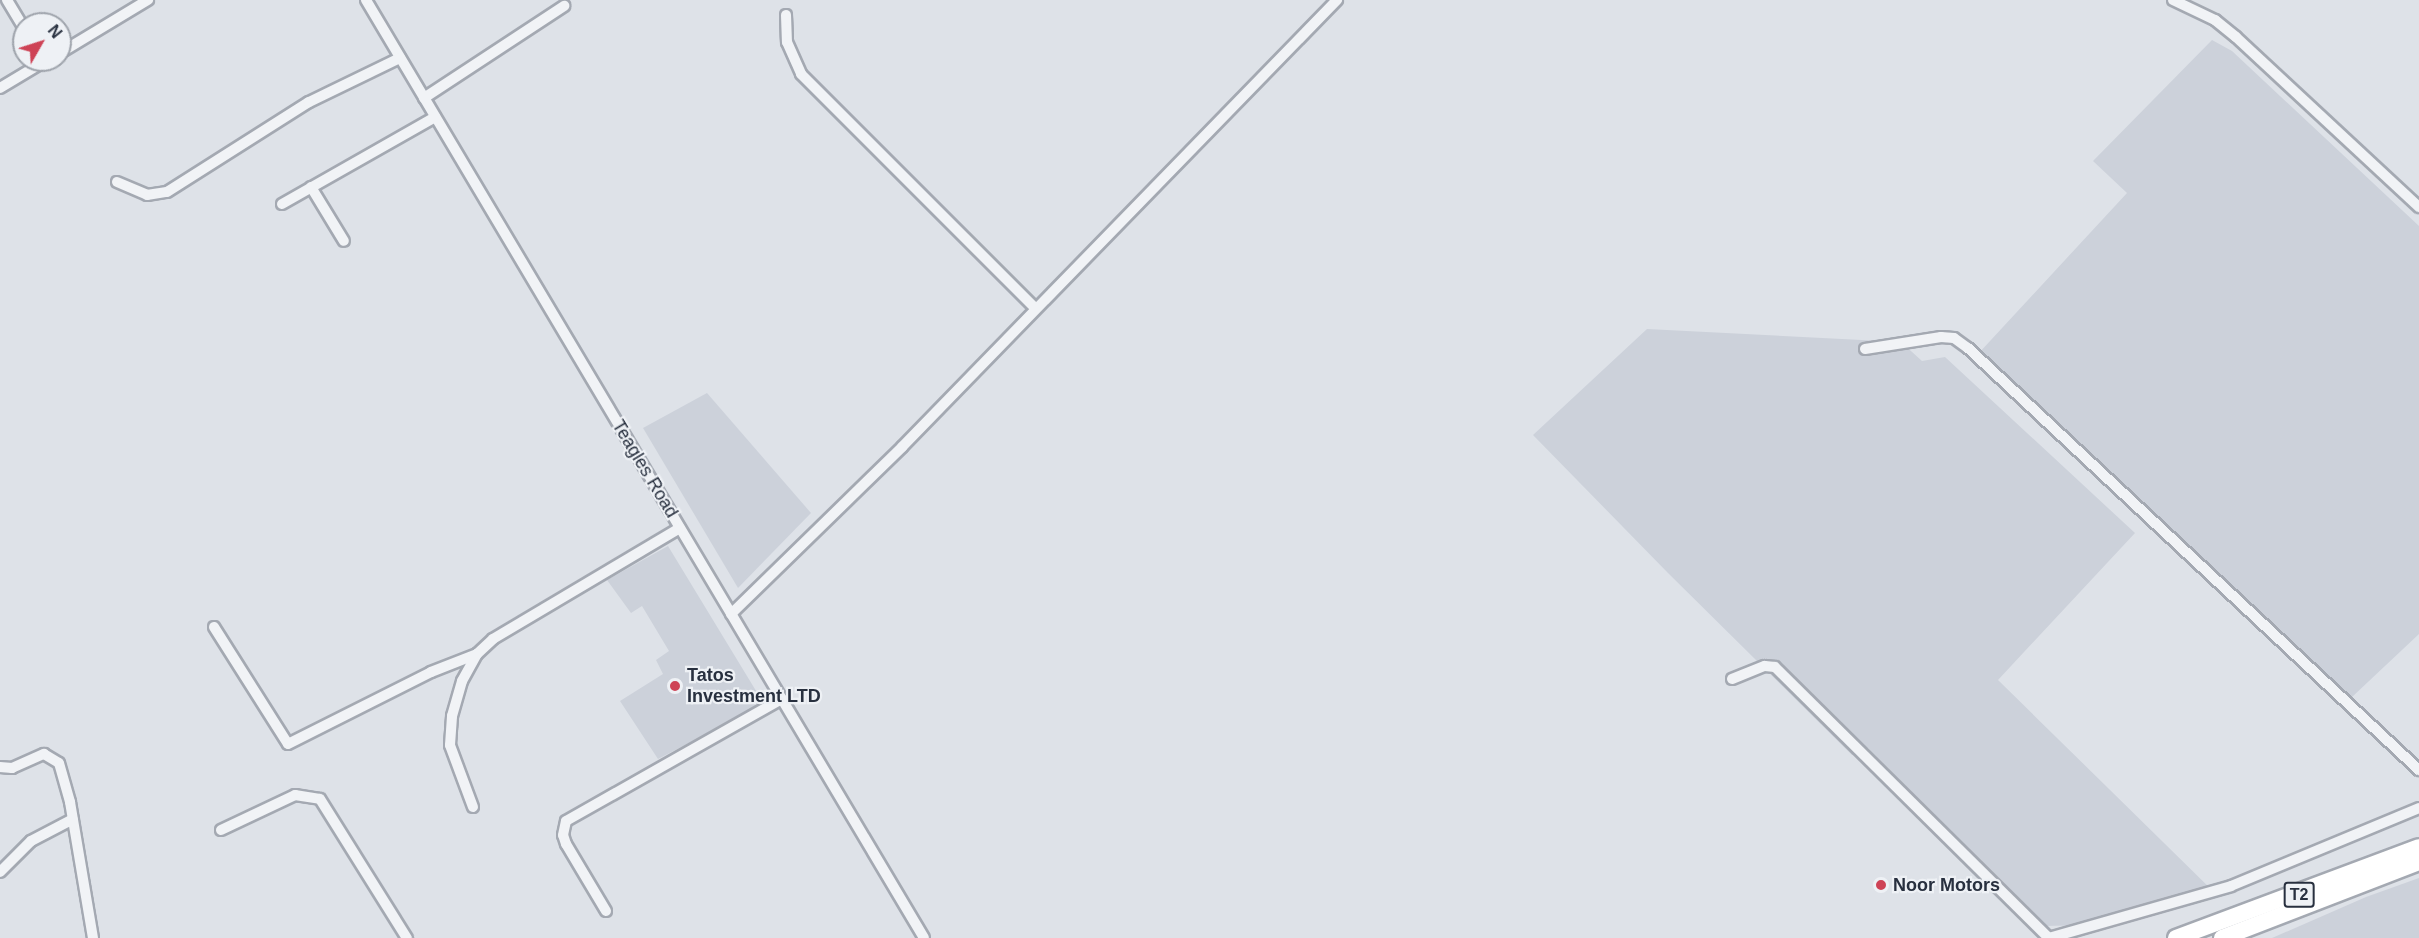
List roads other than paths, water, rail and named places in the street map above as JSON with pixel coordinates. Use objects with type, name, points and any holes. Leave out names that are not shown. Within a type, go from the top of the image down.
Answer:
[{"type":"main road","name":"T2","points":[[2176,938],[2419,847]]},
{"type":"main road","name":"T2","points":[[2222,938],[2419,862]]},
{"type":"street","points":[[72,46],[148,0]]},
{"type":"street","name":"Teagles Road","points":[[366,0],[924,938]]},
{"type":"street","points":[[731,614],[902,447],[1337,0]]},
{"type":"street","points":[[2173,0],[2215,20],[2236,37],[2419,207]]},
{"type":"street","points":[[424,98],[564,6]]},
{"type":"street","points":[[786,15],[787,42],[801,74],[1035,308]]},
{"type":"street","points":[[117,182],[147,195],[167,192],[309,102],[400,58]]},
{"type":"street","points":[[0,88],[26,72]]},
{"type":"street","points":[[282,204],[435,117]]},
{"type":"street","points":[[311,187],[344,242]]},
{"type":"street","points":[[1865,350],[1941,338],[1954,338],[1968,348],[2419,770]]},
{"type":"street","points":[[473,807],[450,745],[452,716],[462,681],[477,654],[494,639],[680,528]]},
{"type":"street","points":[[213,627],[288,744],[431,672],[477,654]]},
{"type":"street","points":[[1732,679],[1766,666],[1775,667],[2049,938],[2231,886],[2419,808]]},
{"type":"street","points":[[606,912],[566,844],[563,835],[566,821],[782,699]]},
{"type":"street","points":[[0,767],[12,768],[44,754],[51,756],[59,763],[73,819],[93,938]]},
{"type":"street","points":[[221,830],[295,795],[320,799],[407,938]]},
{"type":"street","points":[[0,872],[31,841],[73,819]]},
{"type":"place","name":"Tatos Investment LTD","points":[[675,686]]},
{"type":"place","name":"Noor Motors","points":[[1881,885]]}]
